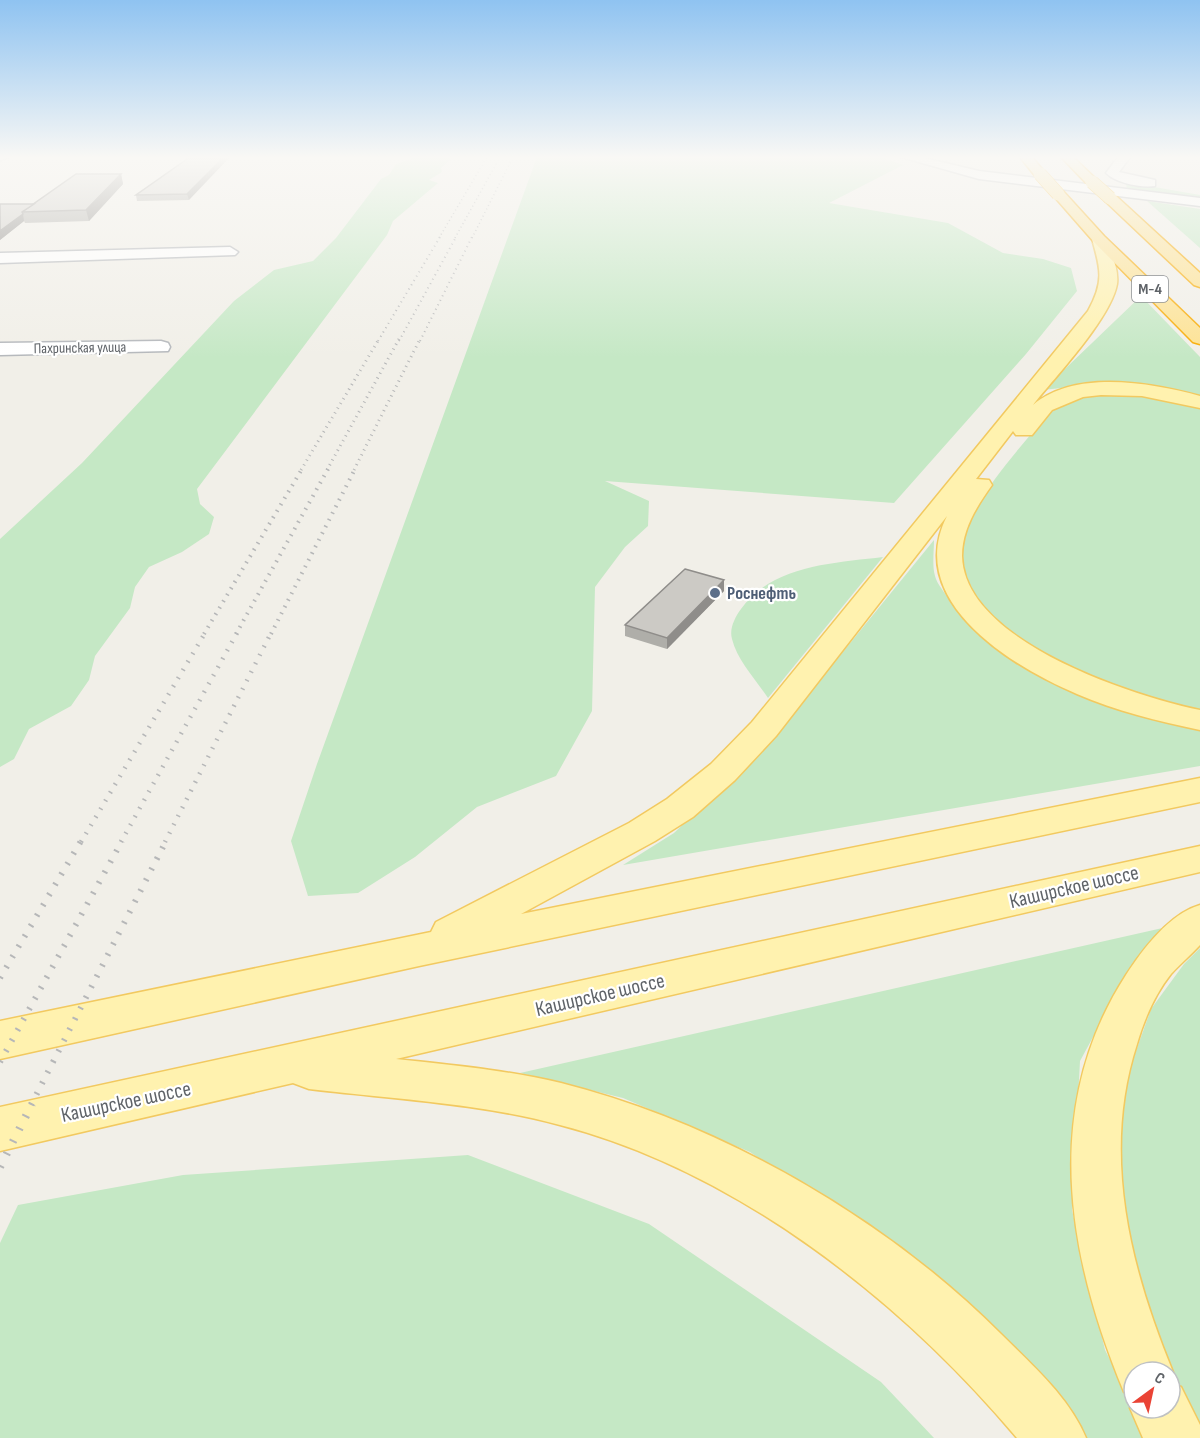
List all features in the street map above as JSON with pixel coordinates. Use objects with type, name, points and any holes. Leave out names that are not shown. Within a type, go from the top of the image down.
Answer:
[{"type":"highway","name":"М-4","points":[[1085,224],[1200,338]]},
{"type":"highway","name":"М-4","points":[[1138,224],[1200,282]]},
{"type":"main road","points":[[419,950],[642,832],[680,808],[723,772],[765,729],[1096,313],[1111,286],[1109,270],[1099,239]]},
{"type":"main road","points":[[1200,402],[1150,391],[1117,389],[1071,394],[1042,408],[964,506],[953,531],[949,553],[955,587],[964,601],[1010,645],[1041,666],[1085,687],[1149,708],[1200,720]]},
{"type":"main road","points":[[0,1040],[419,950],[1200,790]]},
{"type":"main road","name":"Каширское шоссе","points":[[0,1130],[1200,859]]},
{"type":"main road","points":[[1138,1360],[1129,1341],[1106,1259],[1095,1195],[1094,1130],[1106,1068],[1122,1019],[1150,970],[1185,932],[1200,921]]},
{"type":"main road","points":[[286,1066],[535,1098],[617,1122],[704,1155],[771,1191],[851,1241],[940,1315],[1014,1387],[1056,1438]]},
{"type":"main road","points":[[1166,1420],[1175,1438]]},
{"type":"street","points":[[0,258],[230,252]]},
{"type":"street","name":"Пахринская улица","points":[[0,349],[161,347]]},
{"type":"green space","points":[[347,224],[392,224],[387,235],[197,489],[200,504],[214,517],[209,534],[182,552],[149,567],[135,587],[130,608],[95,656],[89,680],[71,706],[29,729],[14,759],[0,767],[0,539],[82,463],[234,301],[274,270],[313,261]]},
{"type":"green space","points":[[513,224],[950,224],[1003,253],[1043,259],[1071,268],[1077,291],[1026,354],[894,503],[605,481],[649,501],[648,526],[625,547],[595,587],[592,711],[556,776],[477,807],[415,857],[358,893],[308,896],[291,841]]},
{"type":"green space","points":[[1173,224],[1200,224],[1200,248]]},
{"type":"green space","points":[[1141,296],[1200,357],[1200,396],[1161,388],[1122,385],[1043,390]]},
{"type":"green space","points":[[1131,392],[1200,405],[1200,712],[1123,692],[1074,673],[1037,654],[1010,634],[984,607],[973,592],[962,560],[963,543],[976,508],[999,474],[1050,411],[1079,398]]},
{"type":"green space","points":[[934,540],[934,568],[939,585],[972,627],[998,651],[1029,671],[1096,701],[1200,730],[1200,766],[623,865],[674,833],[772,739]]},
{"type":"green space","points":[[883,557],[768,698],[734,647],[731,631],[741,609],[754,594],[769,583],[787,575],[825,564]]},
{"type":"green space","points":[[1167,927],[1130,969],[1080,1061],[1072,1210],[1105,1350],[1122,1383],[1122,1420],[1141,1420],[1150,1438],[1083,1438],[916,1264],[750,1152],[623,1098],[520,1073]]},
{"type":"green space","points":[[1200,948],[1200,1437],[1182,1400],[1182,1360],[1164,1360],[1114,1200],[1120,1125],[1131,1065],[1151,1009],[1184,964]]},
{"type":"green space","points":[[468,1155],[649,1224],[881,1382],[934,1438],[0,1438],[0,1243],[18,1205],[183,1175]]},
{"type":"building","points":[[0,224],[9,224],[0,231]]},
{"type":"building","points":[[685,569],[724,580],[667,638],[625,625]]},
{"type":"railway","points":[[439,238],[447,224]]},
{"type":"railway","points":[[455,238],[463,224]]},
{"type":"railway","points":[[472,238],[479,224]]},
{"type":"railway","points":[[378,341],[440,237]]},
{"type":"railway","points":[[399,341],[456,237]]},
{"type":"railway","points":[[420,341],[472,237]]},
{"type":"railway","points":[[301,470],[379,339]]},
{"type":"railway","points":[[327,470],[399,339]]},
{"type":"railway","points":[[354,470],[420,339]]},
{"type":"railway","points":[[204,634],[302,469]]},
{"type":"railway","points":[[236,634],[328,469]]},
{"type":"railway","points":[[271,634],[355,469]]},
{"type":"railway","points":[[81,842],[205,633]]},
{"type":"railway","points":[[121,842],[237,633]]},
{"type":"railway","points":[[165,842],[271,633]]},
{"type":"railway","points":[[0,978],[81,841]]},
{"type":"railway","points":[[0,1062],[122,841]]},
{"type":"railway","points":[[31,1105],[166,841]]},
{"type":"railway","points":[[0,1167],[32,1104]]},
{"type":"place","name":"Роснефть","points":[[715,593]]}]
